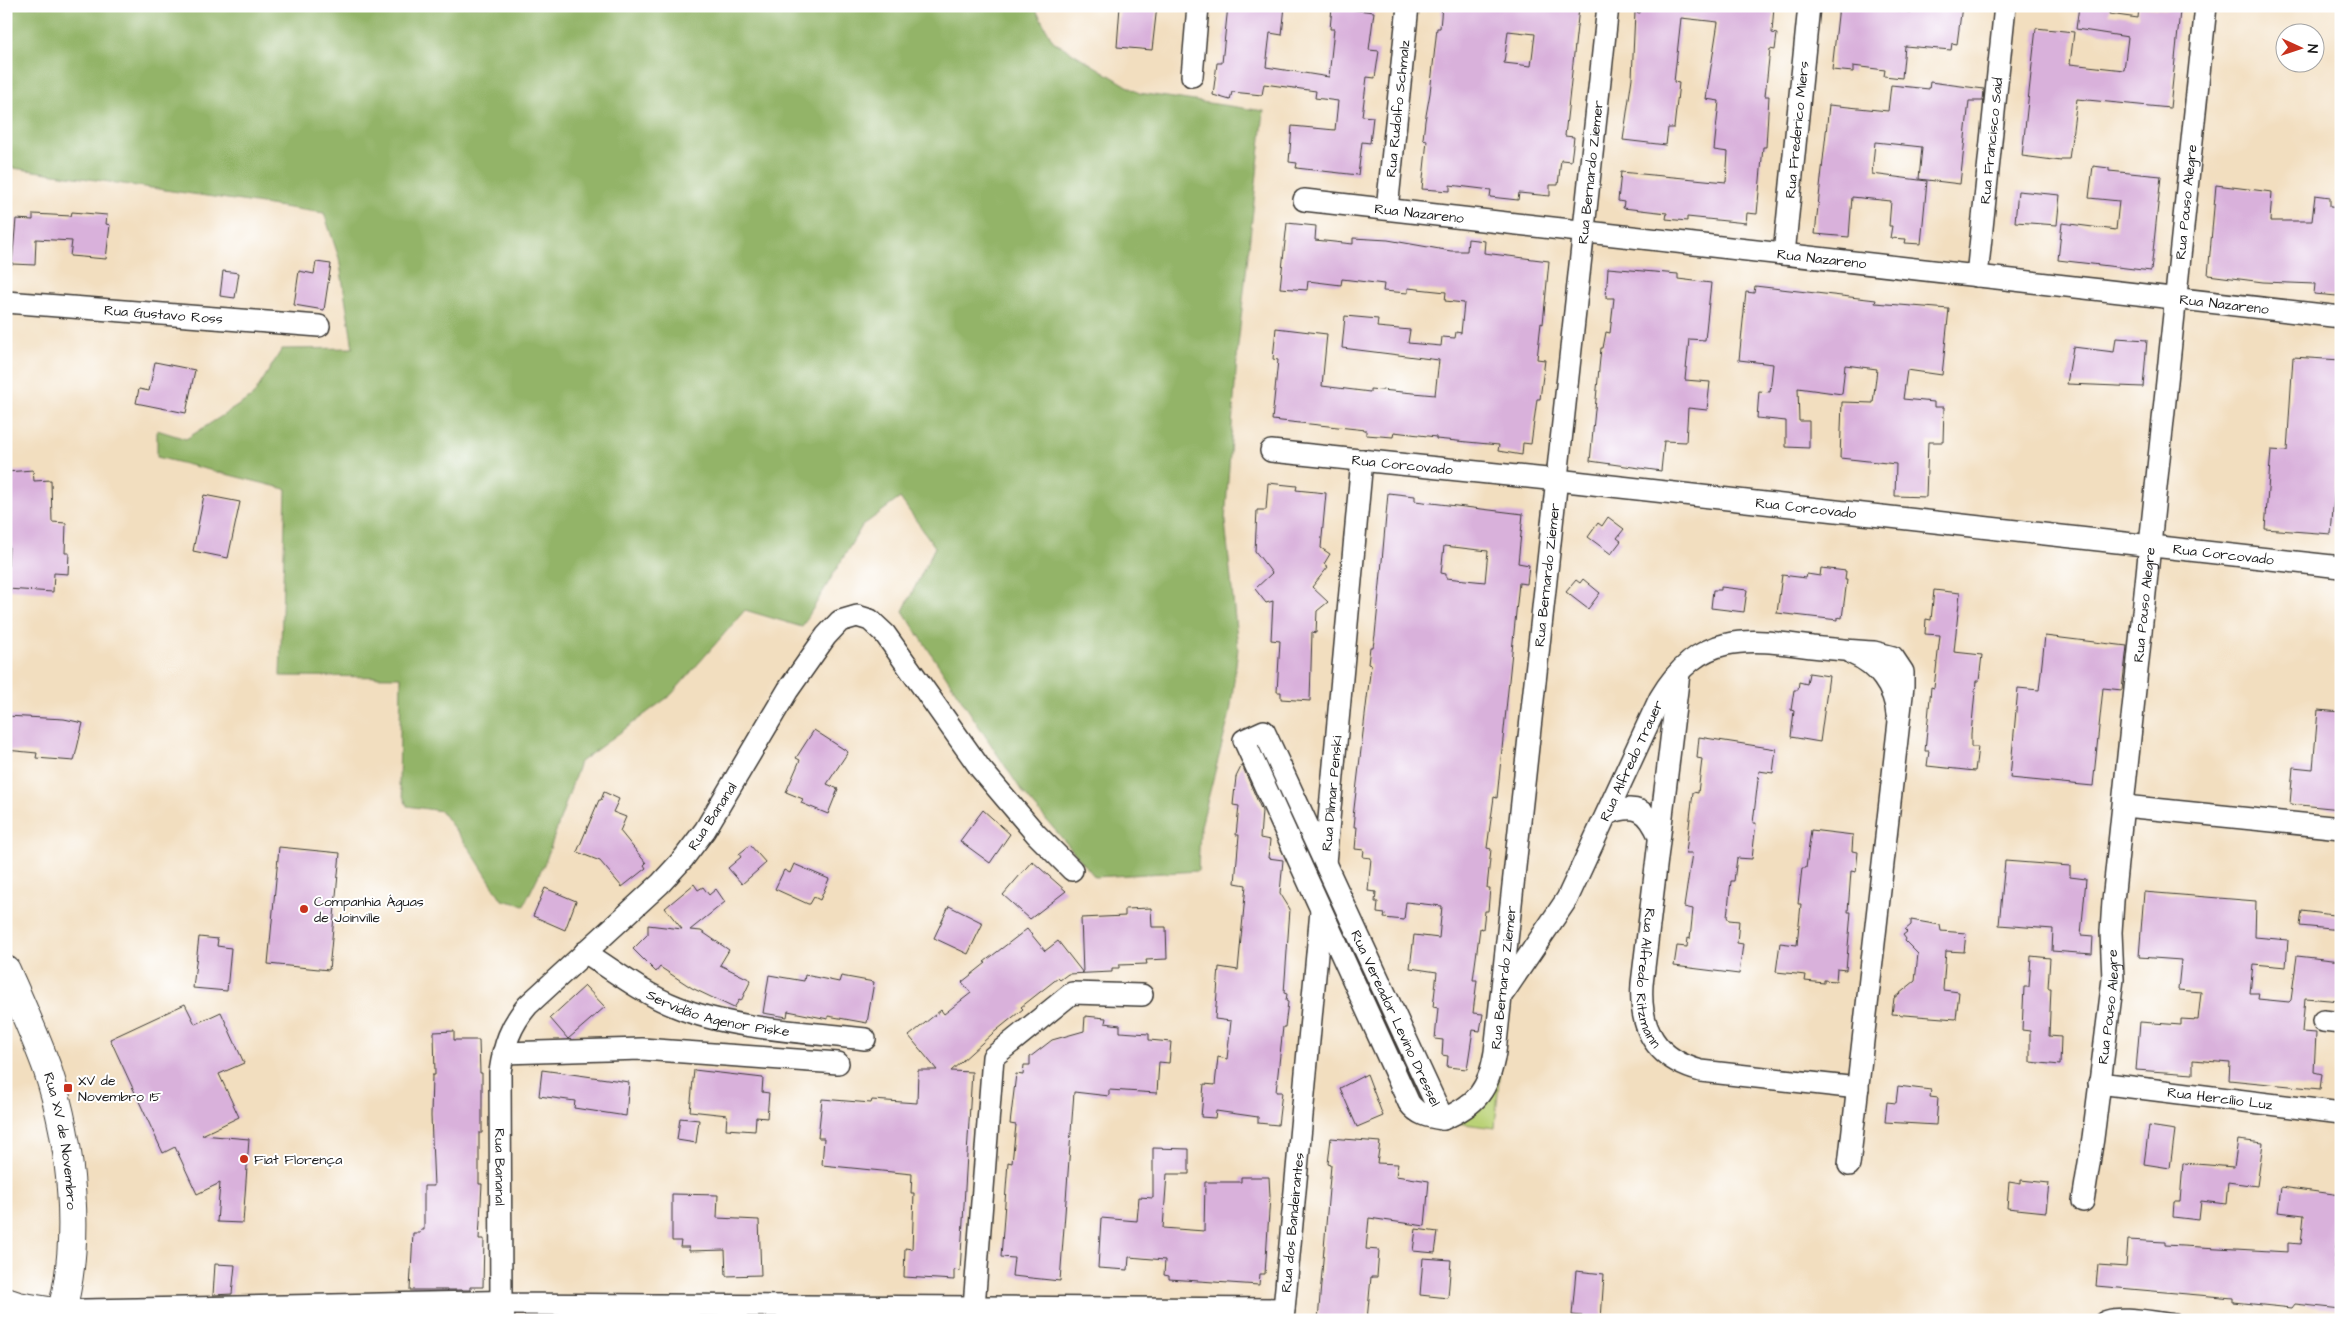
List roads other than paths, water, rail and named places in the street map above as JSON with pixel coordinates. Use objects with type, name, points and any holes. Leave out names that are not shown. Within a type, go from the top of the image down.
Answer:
[{"type":"main road","name":"Rua XV de Novembro","points":[[6,970],[47,1070],[67,1157],[72,1221],[72,1252],[60,1316]]},
{"type":"main road","points":[[6,1302],[60,1316]]},
{"type":"street","points":[[1192,76],[1198,6]]},
{"type":"street","name":"Rua Rudolfo Schmalz","points":[[1387,209],[1408,6]]},
{"type":"street","name":"Rua Bernardo Ziemer","points":[[1442,1119],[1464,1110],[1475,1101],[1489,1079],[1495,1052],[1608,6]]},
{"type":"street","name":"Rua Frederico Miers","points":[[1784,254],[1809,6]]},
{"type":"street","name":"Rua Francisco Said","points":[[1977,276],[2005,6]]},
{"type":"street","name":"Rua Pouso Alegre","points":[[2083,1201],[2094,1138],[2099,1083],[2113,979],[2111,932],[2206,6]]},
{"type":"street","name":"Rua Nazareno","points":[[1304,200],[2341,316]]},
{"type":"street","name":"Rua Gustavo Ross","points":[[6,302],[319,326]]},
{"type":"street","name":"Rua Corcovado","points":[[1271,450],[2341,567]]},
{"type":"street","name":"Rua Dilmar Penski","points":[[1301,1127],[1362,460]]},
{"type":"street","name":"Rua Bananal","points":[[501,1312],[500,1072],[502,1053],[508,1035],[517,1018],[585,952],[660,884],[683,859],[705,830],[774,713],[813,654],[840,621],[857,616],[870,620],[885,634],[992,783],[1036,834],[1072,870]]},
{"type":"street","name":"Rua Alfredo Trauer","points":[[1502,994],[1567,899],[1660,698],[1679,670],[1703,653],[1740,641],[1768,641],[1886,654],[1898,662]]},
{"type":"street","name":"Rua Alfredo Trauer","points":[[1836,650],[1853,654],[1876,667]]},
{"type":"street","points":[[1849,1165],[1903,686],[1903,672],[1898,662],[1894,667],[1887,669],[1876,667]]},
{"type":"street","points":[[1876,667],[1893,699],[1898,728]]},
{"type":"street","name":"Rua Alfredo Ritzmann","points":[[1679,670],[1641,1000],[1645,1025],[1662,1051],[1674,1062],[1701,1072],[1858,1088]]},
{"type":"street","name":"Rua Vereador Levino Dressel","points":[[1264,731],[1442,1119],[1425,1116],[1415,1110],[1410,1103],[1244,740],[1264,731]]},
{"type":"street","points":[[1629,766],[1641,758],[1656,760],[1661,766],[1666,780]]},
{"type":"street","points":[[2124,806],[2341,828]]},
{"type":"street","points":[[1607,814],[1623,808],[1632,808],[1644,812],[1652,819],[1659,836]]},
{"type":"street","name":"Servidão Agenor Piske","points":[[585,952],[658,998],[705,1017],[735,1023],[865,1039]]},
{"type":"street","points":[[974,1307],[994,1057],[1072,993],[1142,995]]},
{"type":"street","points":[[502,1053],[642,1049],[838,1063]]},
{"type":"street","name":"Rua Hercílio Luz","points":[[2099,1083],[2341,1113]]},
{"type":"street","name":"Rua dos Bandeirantes","points":[[1283,1314],[1301,1127]]},
{"type":"street","points":[[60,1316],[501,1312],[904,1313],[974,1307],[1283,1314]]},
{"type":"lane","points":[[2100,1320],[2105,1315],[2117,1314],[2175,1320]]},
{"type":"place","name":"Companhia Águas de Joinville","points":[[304,909]]},
{"type":"place","name":"XV de Novembro 15","points":[[68,1088]]},
{"type":"place","name":"Fiat Florença","points":[[244,1159]]}]
